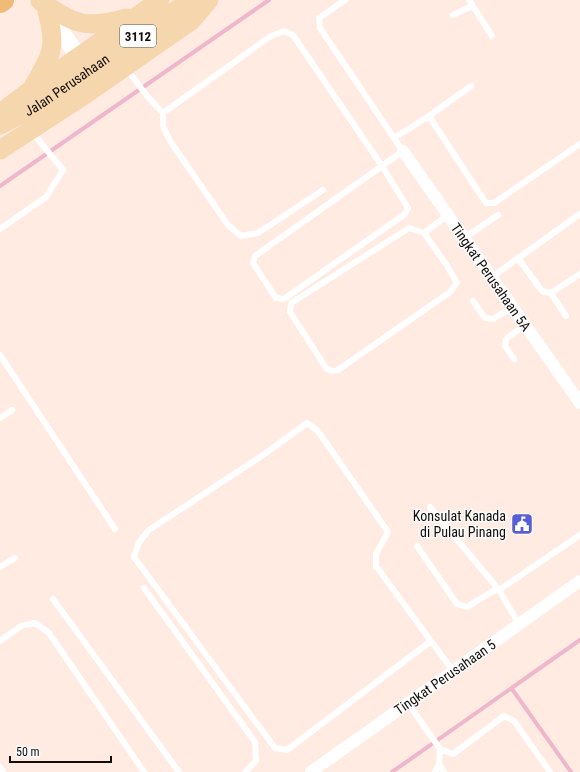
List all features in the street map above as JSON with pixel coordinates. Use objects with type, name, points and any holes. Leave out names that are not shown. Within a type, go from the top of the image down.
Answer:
[{"type":"main road","name":"Jalan Perusahaan","points":[[0,125],[37,106],[140,14],[160,0]]},
{"type":"main road","name":"Jalan Perusahaan","points":[[0,113],[31,90],[82,65],[191,0]]},
{"type":"main road","points":[[0,150],[35,135],[86,94],[127,70],[191,21],[209,0]]},
{"type":"main road","points":[[42,4],[61,15],[84,24],[106,24],[140,14]]},
{"type":"main road","points":[[31,90],[46,64],[51,52],[53,40],[53,31],[42,4]]},
{"type":"street","points":[[42,4],[82,65],[86,94]]},
{"type":"street","name":"Tingkat Perusahaan 5A","points":[[403,151],[580,404]]},
{"type":"street","name":"Tingkat Perusahaan 5","points":[[311,772],[580,581]]},
{"type":"lane","points":[[163,113],[271,36],[284,30],[293,35],[382,166],[408,208],[405,214],[284,299],[276,298],[252,263],[255,256],[382,166],[403,151],[320,28],[319,18],[345,0]]},
{"type":"lane","points":[[453,15],[470,3],[492,36]]},
{"type":"lane","points":[[127,70],[147,96],[163,113],[164,126],[170,141],[228,225],[241,236],[258,233],[322,190]]},
{"type":"lane","points":[[394,138],[429,116],[471,86]]},
{"type":"lane","points":[[429,116],[486,203],[494,203],[580,144]]},
{"type":"lane","points":[[0,229],[46,198],[62,170],[35,135]]},
{"type":"lane","points":[[492,277],[580,214]]},
{"type":"lane","points":[[424,233],[448,215]]},
{"type":"lane","points":[[464,238],[498,215]]},
{"type":"lane","points":[[409,228],[424,233],[446,264],[457,283],[450,292],[338,370],[332,371],[326,368],[290,312],[291,303],[409,228]]},
{"type":"lane","points":[[518,258],[542,291],[551,293],[566,316]]},
{"type":"lane","points":[[551,293],[580,274]]},
{"type":"lane","points":[[473,301],[485,318],[493,319],[512,307]]},
{"type":"lane","points":[[514,359],[505,346],[506,339],[525,325]]},
{"type":"lane","points":[[0,355],[116,529]]},
{"type":"lane","points":[[0,418],[12,410]]},
{"type":"lane","points":[[430,641],[287,750],[275,748],[134,557],[139,542],[149,530],[266,453],[307,423],[318,431],[388,532],[376,554],[376,566],[453,671]]},
{"type":"lane","points":[[430,507],[499,590],[519,624]]},
{"type":"lane","points":[[417,546],[457,604],[467,607],[493,591],[499,590],[580,535]]},
{"type":"lane","points":[[0,567],[16,558]]},
{"type":"lane","points":[[144,588],[255,742],[256,762],[245,772]]},
{"type":"lane","points":[[53,599],[179,772]]},
{"type":"lane","points":[[0,641],[21,626],[35,623],[49,633],[144,772]]},
{"type":"lane","points":[[408,703],[439,747],[453,754],[504,716],[514,721],[550,772]]},
{"type":"lane","points":[[435,772],[439,764],[439,747]]},
{"type":"lane","points":[[439,764],[444,772]]},
{"type":"lane","points":[[0,767],[3,772]]},
{"type":"waterway","points":[[0,186],[269,0]]},
{"type":"waterway","points":[[392,772],[580,640]]},
{"type":"waterway","points":[[512,689],[571,772]]},
{"type":"place","name":"Konsulat Kanada di Pulau Pinang","points":[[522,524]]}]
